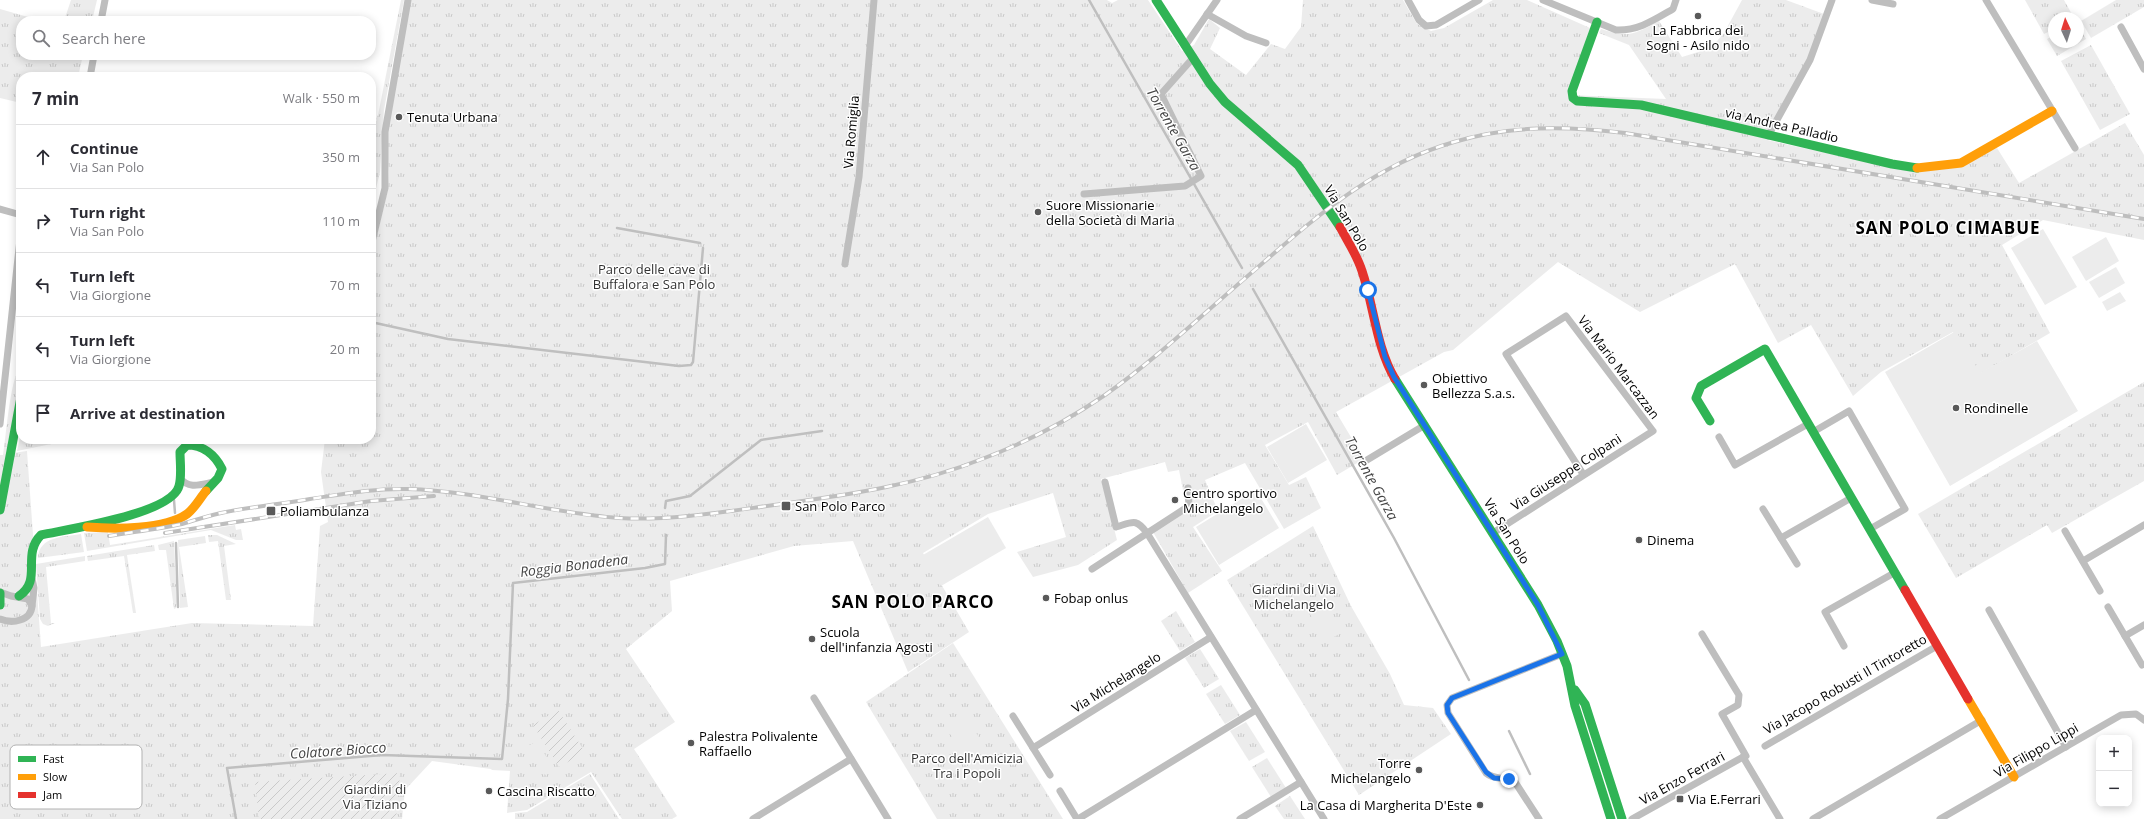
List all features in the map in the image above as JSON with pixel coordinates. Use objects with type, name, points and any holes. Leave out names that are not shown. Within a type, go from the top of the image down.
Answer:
[{"type":"street","points":[[102,16],[105,0]]},
{"type":"street","points":[[376,225],[385,188],[385,132],[408,0]]},
{"type":"street","name":"Via Romiglia","points":[[845,264],[859,177],[874,0]]},
{"type":"street","name":"Via San Polo","points":[[1156,0],[1210,84],[1225,102],[1278,146],[1298,165],[1334,218],[1355,253],[1362,271],[1385,357],[1394,377],[1538,605],[1562,654],[1575,690],[1585,704],[1622,819]]},
{"type":"street","points":[[1185,46],[1217,0]]},
{"type":"street","points":[[1408,0],[1419,20],[1426,26],[1436,25],[1479,0]]},
{"type":"street","points":[[1543,0],[1616,30],[1637,28],[1673,9],[1676,0]]},
{"type":"street","name":"via Andrea Palladio","points":[[1768,136],[1810,60],[1832,0]]},
{"type":"street","points":[[1872,0],[1893,4]]},
{"type":"street","points":[[1986,0],[2075,148]]},
{"type":"street","points":[[1207,14],[1246,36],[1266,43]]},
{"type":"street","name":"via Andrea Palladio","points":[[1597,22],[1572,91],[1573,98],[1577,101],[1641,105],[1892,164],[1917,168],[1961,163],[2052,111]]},
{"type":"street","points":[[2121,27],[2142,60],[2144,70]]},
{"type":"street","points":[[1084,194],[1186,186],[1201,176],[1161,94],[1193,58]]},
{"type":"street","points":[[91,72],[93,60]]},
{"type":"street","points":[[0,209],[16,211]]},
{"type":"street","points":[[0,424],[4,357],[16,267]]},
{"type":"street","name":"Via Mario Marcazzan","points":[[1583,474],[1506,354],[1566,316],[1653,431]]},
{"type":"street","name":"Via Jacopo Robusti Il Tintoretto","points":[[1710,421],[1696,398],[1701,386],[1765,349],[2014,777]]},
{"type":"street","points":[[1813,432],[1849,411],[1905,509],[1870,529]]},
{"type":"street","points":[[0,510],[16,424]]},
{"type":"street","points":[[1719,436],[1736,465],[1808,424]]},
{"type":"street","points":[[1362,463],[1425,425]]},
{"type":"street","name":"Via Giuseppe Colpani","points":[[1492,533],[1653,431]]},
{"type":"street","points":[[0,620],[6,622],[23,619],[29,615],[32,606],[34,588],[32,579],[31,548],[38,537],[45,533],[87,527],[100,522],[132,516],[152,509],[175,492],[179,486],[180,452],[187,445],[194,444],[201,446],[221,466],[221,474],[183,517],[120,528],[100,529],[87,527]]},
{"type":"street","points":[[180,478],[190,485],[214,482]]},
{"type":"street","points":[[1105,482],[1116,527],[1135,521],[1140,523],[1324,819]]},
{"type":"street","points":[[1092,569],[1189,506],[1188,488]]},
{"type":"street","points":[[1781,538],[1851,498]]},
{"type":"street","points":[[1763,509],[1796,564]]},
{"type":"street","points":[[2083,561],[2144,525]]},
{"type":"street","points":[[2065,531],[2100,591]]},
{"type":"street","points":[[1844,646],[1825,612],[1894,573]]},
{"type":"street","points":[[19,596],[27,592],[32,579]]},
{"type":"street","points":[[0,605],[0,592],[28,599],[32,606]]},
{"type":"street","points":[[2108,607],[2142,665]]},
{"type":"street","points":[[1989,610],[2066,747]]},
{"type":"street","points":[[2125,636],[2144,625]]},
{"type":"street","points":[[1702,634],[1739,695],[1738,705],[1722,714],[1746,756],[1743,757],[1780,819]]},
{"type":"street","name":"Via Michelangelo","points":[[1033,748],[1211,637]]},
{"type":"street","name":"Via Jacopo Robusti Il Tintoretto","points":[[1765,746],[1937,646]]},
{"type":"street","points":[[1539,819],[1515,782],[1509,779],[1490,776],[1486,772],[1448,713],[1447,705],[1452,698],[1562,654]]},
{"type":"street","name":"Via San Polo","points":[[1575,690],[1575,706],[1611,819]]},
{"type":"street","points":[[814,698],[888,819]]},
{"type":"street","points":[[1060,791],[1077,819],[1256,710]]},
{"type":"street","name":"Via Filippo Lippi","points":[[1940,819],[2121,715],[2136,714],[2144,720]]},
{"type":"street","points":[[1013,716],[1050,775]]},
{"type":"street","points":[[1813,819],[1982,720]]},
{"type":"street","name":"Via Enzo Ferrari","points":[[1632,819],[1743,757]]},
{"type":"street","points":[[753,819],[851,759]]},
{"type":"street","points":[[1240,819],[1301,782]]},
{"type":"green space","points":[[71,0],[97,0],[93,16],[66,16]]},
{"type":"green space","points":[[401,0],[404,0],[384,110],[380,172],[376,188],[376,119]]},
{"type":"green space","name":"Parco delle cave di Buffalora e San Polo","points":[[411,0],[1107,0],[1112,3],[1118,0],[1148,0],[1182,51],[1194,45],[1209,19],[1220,28],[1210,49],[1246,75],[1271,44],[1285,49],[1301,27],[1303,0],[1403,0],[1417,24],[1431,31],[1444,28],[1493,0],[1527,0],[1590,28],[1568,95],[1666,99],[1629,45],[1599,33],[1601,29],[1618,34],[1631,34],[1659,21],[1682,57],[1711,48],[1724,33],[1742,0],[1786,0],[1824,14],[1809,60],[1767,140],[1914,172],[1997,148],[2019,183],[2125,123],[2144,155],[2144,240],[2043,220],[2002,245],[2050,333],[1978,375],[1953,332],[1881,372],[1853,396],[1811,325],[1778,343],[1735,264],[1640,312],[1558,262],[1453,350],[1444,352],[1336,412],[1364,459],[1337,475],[1308,422],[1265,445],[1289,485],[1306,477],[1321,508],[1284,529],[1245,463],[1205,480],[1218,511],[1193,527],[1222,571],[1188,593],[1153,532],[1187,510],[1179,470],[1168,472],[1165,462],[1101,479],[1117,540],[1078,565],[1033,577],[1017,552],[1066,537],[1053,493],[988,514],[923,553],[969,632],[908,672],[853,541],[794,546],[670,581],[672,611],[626,649],[675,722],[634,749],[677,816],[672,819],[622,819],[591,772],[527,810],[507,813],[510,771],[492,770],[432,761],[405,790],[402,819],[0,819],[0,455],[3,455],[11,395],[16,377],[16,403],[6,454],[27,451],[41,647],[192,623],[313,626],[320,526],[328,522],[321,472],[324,444],[376,444],[376,238],[388,189],[389,172],[386,133]]},
{"type":"green space","points":[[2025,0],[2064,0],[2071,12],[2048,12],[2048,32],[2044,34]]},
{"type":"green space","points":[[2116,0],[2144,0],[2144,7],[2091,38],[2084,26],[2084,19]]},
{"type":"green space","points":[[0,9],[24,16],[16,16],[16,60],[82,60],[79,72],[16,72],[16,102],[0,98]]},
{"type":"green space","points":[[2091,45],[2130,114],[2100,130],[2061,61]]},
{"type":"green space","points":[[2052,48],[2071,48],[2057,56]]},
{"type":"green space","points":[[2043,229],[2077,287],[2045,305],[2011,248]]},
{"type":"green space","points":[[2106,237],[2119,261],[2086,281],[2072,257]]},
{"type":"green space","points":[[2116,267],[2125,283],[2099,298],[2089,282]]},
{"type":"green space","points":[[2120,292],[2126,301],[2107,311],[2102,302]]},
{"type":"green space","name":"Rondinelle","points":[[1956,331],[1980,373],[2037,341],[2078,411],[1950,486],[1885,372]]},
{"type":"green space","points":[[2144,382],[2144,481],[2052,533],[2047,525],[1956,578],[1918,514]]},
{"type":"green space","points":[[1306,424],[1327,460],[1288,483],[1267,447]]},
{"type":"green space","points":[[19,444],[51,444],[17,451]]},
{"type":"green space","points":[[1256,490],[1279,528],[1219,565],[1196,527]]},
{"type":"green space","points":[[988,517],[1006,548],[941,586],[923,555]]},
{"type":"green space","points":[[235,525],[236,530],[241,529],[243,540],[236,540],[211,530],[87,551],[84,533],[108,532],[110,545]]},
{"type":"green space","name":"Giardini di Via Michelangelo","points":[[1313,526],[1351,606],[1390,674],[1404,705],[1433,708],[1451,734],[1359,795],[1227,580]]},
{"type":"green space","points":[[81,534],[84,552],[38,558],[39,551],[43,545],[48,542],[60,537]]},
{"type":"green space","points":[[208,535],[217,535],[236,544],[224,546],[231,600],[226,600],[218,541],[209,542]]},
{"type":"green space","points":[[205,536],[206,543],[179,547],[188,607],[180,608],[178,540]]},
{"type":"green space","points":[[174,541],[177,602],[176,608],[174,609],[166,550],[159,550],[158,545]]},
{"type":"green space","points":[[154,545],[155,551],[127,555],[136,613],[133,613],[124,556],[88,561],[87,556]]},
{"type":"green space","points":[[85,556],[85,561],[46,567],[51,623],[55,623],[48,626],[43,624],[40,619],[36,564]]},
{"type":"green space","points":[[1321,594],[1341,633],[1325,642],[1304,603]]},
{"type":"green space","points":[[1176,611],[1195,642],[1180,651],[1161,621]]},
{"type":"green space","name":"Parco dell'Amicizia Tra i Popoli","points":[[953,643],[1063,819],[937,819],[866,702]]},
{"type":"green space","points":[[1200,649],[1219,679],[1204,688],[1185,658]]},
{"type":"green space","points":[[1221,685],[1240,715],[1225,724],[1206,694]]},
{"type":"green space","points":[[558,710],[585,752],[559,767],[533,725]]},
{"type":"green space","points":[[963,712],[987,750],[967,762],[944,724]]},
{"type":"green space","points":[[1246,722],[1265,752],[1249,761],[1230,731]]},
{"type":"green space","points":[[537,741],[554,770],[545,775],[528,746]]},
{"type":"green space","points":[[994,750],[1014,783],[983,801],[964,768]]},
{"type":"green space","points":[[1267,758],[1286,788],[1271,797],[1252,767]]},
{"type":"green space","name":"Giardini di Via Tiziano","points":[[400,773],[396,819],[259,819],[255,782]]},
{"type":"green space","points":[[590,774],[619,819],[515,819],[515,813],[527,812]]},
{"type":"green space","points":[[1290,796],[1305,819],[1284,819],[1275,806]]},
{"type":"waterway","name":"Torrente Garza","points":[[1089,0],[1242,268]]},
{"type":"waterway","points":[[617,228],[700,243]]},
{"type":"waterway","points":[[376,323],[448,339],[679,366],[691,365],[693,362],[703,248]]},
{"type":"waterway","name":"Torrente Garza","points":[[1253,289],[1394,538],[1469,680]]},
{"type":"waterway","name":"Roggia Bonadena","points":[[665,508],[666,501],[690,496],[761,440],[822,431]]},
{"type":"waterway","points":[[174,500],[175,513]]},
{"type":"waterway","name":"Roggia Bonadena","points":[[236,819],[227,768],[382,755],[502,759],[508,699],[513,583],[645,568],[665,564],[666,535]]},
{"type":"waterway","points":[[176,543],[178,607]]},
{"type":"waterway","name":"Torrente Garza","points":[[1509,731],[1530,774]]},
{"type":"railway","points":[[109,536],[182,524],[211,515],[232,511],[347,493],[383,489],[408,489],[461,494],[566,512],[638,519],[716,513],[827,497],[905,483],[931,476],[982,459],[1030,439],[1076,414],[1105,395],[1161,352],[1232,289],[1321,214],[1370,180],[1396,165],[1424,152],[1475,136],[1496,132],[1539,128],[1560,128],[1625,133],[2144,219]]},
{"type":"railway","points":[[165,533],[371,501],[434,496]]},
{"type":"traffic: fast","points":[[1156,0],[1210,84],[1225,102],[1298,165],[1340,227]]},
{"type":"traffic: fast","points":[[1597,22],[1572,91],[1573,98],[1577,101],[1641,105],[1892,164],[1917,168]]},
{"type":"traffic: fast","points":[[1710,421],[1696,398],[1701,386],[1765,349],[1905,590]]},
{"type":"traffic: fast","points":[[1395,379],[1538,605],[1557,641],[1567,666],[1575,706],[1611,819]]},
{"type":"traffic: fast","points":[[0,510],[16,424]]},
{"type":"traffic: fast","points":[[19,596],[26,590],[30,583],[32,551],[35,543],[41,535],[118,519],[158,505],[172,496],[179,486],[181,473],[180,452],[187,445],[193,445],[208,452],[216,459],[222,469],[218,478],[206,491]]},
{"type":"traffic: fast","points":[[0,593],[0,605]]},
{"type":"traffic: fast","points":[[1575,690],[1585,704],[1622,819]]},
{"type":"traffic: slow","points":[[1917,168],[1961,163],[2052,111]]},
{"type":"traffic: slow","points":[[87,527],[124,528],[153,526],[166,523],[190,512],[206,491]]},
{"type":"traffic: slow","points":[[1968,699],[2014,777]]},
{"type":"traffic: jam","points":[[1340,227],[1360,265],[1379,340],[1395,379]]},
{"type":"traffic: jam","points":[[1905,590],[1968,699]]},
{"type":"place","name":"La Fabbrica dei Sogni - Asilo nido","points":[[1698,16]]},
{"type":"place","name":"Tenuta Urbana","points":[[399,117]]},
{"type":"place","name":"Suore Missionarie della Società di Maria","points":[[1038,212]]},
{"type":"place","name":"Obiettivo Bellezza S.a.s.","points":[[1424,385]]},
{"type":"place","name":"Rondinelle","points":[[1956,408]]},
{"type":"place","name":"Centro sportivo Michelangelo","points":[[1175,500]]},
{"type":"place","name":"San Polo Parco","points":[[786,506]]},
{"type":"place","name":"Poliambulanza","points":[[271,511]]},
{"type":"place","name":"Dinema","points":[[1639,540]]},
{"type":"place","name":"Fobap onlus","points":[[1046,598]]},
{"type":"place","name":"Scuola dell'infanzia Agosti","points":[[812,639]]},
{"type":"place","name":"Palestra Polivalente Raffaello","points":[[691,743]]},
{"type":"place","name":"Torre Michelangelo","points":[[1419,770]]},
{"type":"place","name":"Cascina Riscatto","points":[[489,791]]},
{"type":"place","name":"Via E.Ferrari","points":[[1680,799]]},
{"type":"place","name":"La Casa di Margherita D'Este","points":[[1480,805]]},
{"type":"district","name":"SAN POLO CIMABUE","points":[[1948,227]]},
{"type":"district","name":"SAN POLO PARCO","points":[[913,601]]},
{"type":"route","points":[[1368,290],[1385,357],[1394,377],[1538,605],[1554,634],[1562,654],[1452,698],[1447,705],[1448,713],[1486,772],[1494,778],[1509,779]]},
{"type":"water label","name":"Colatore Biocco","points":[[338,750]]}]
